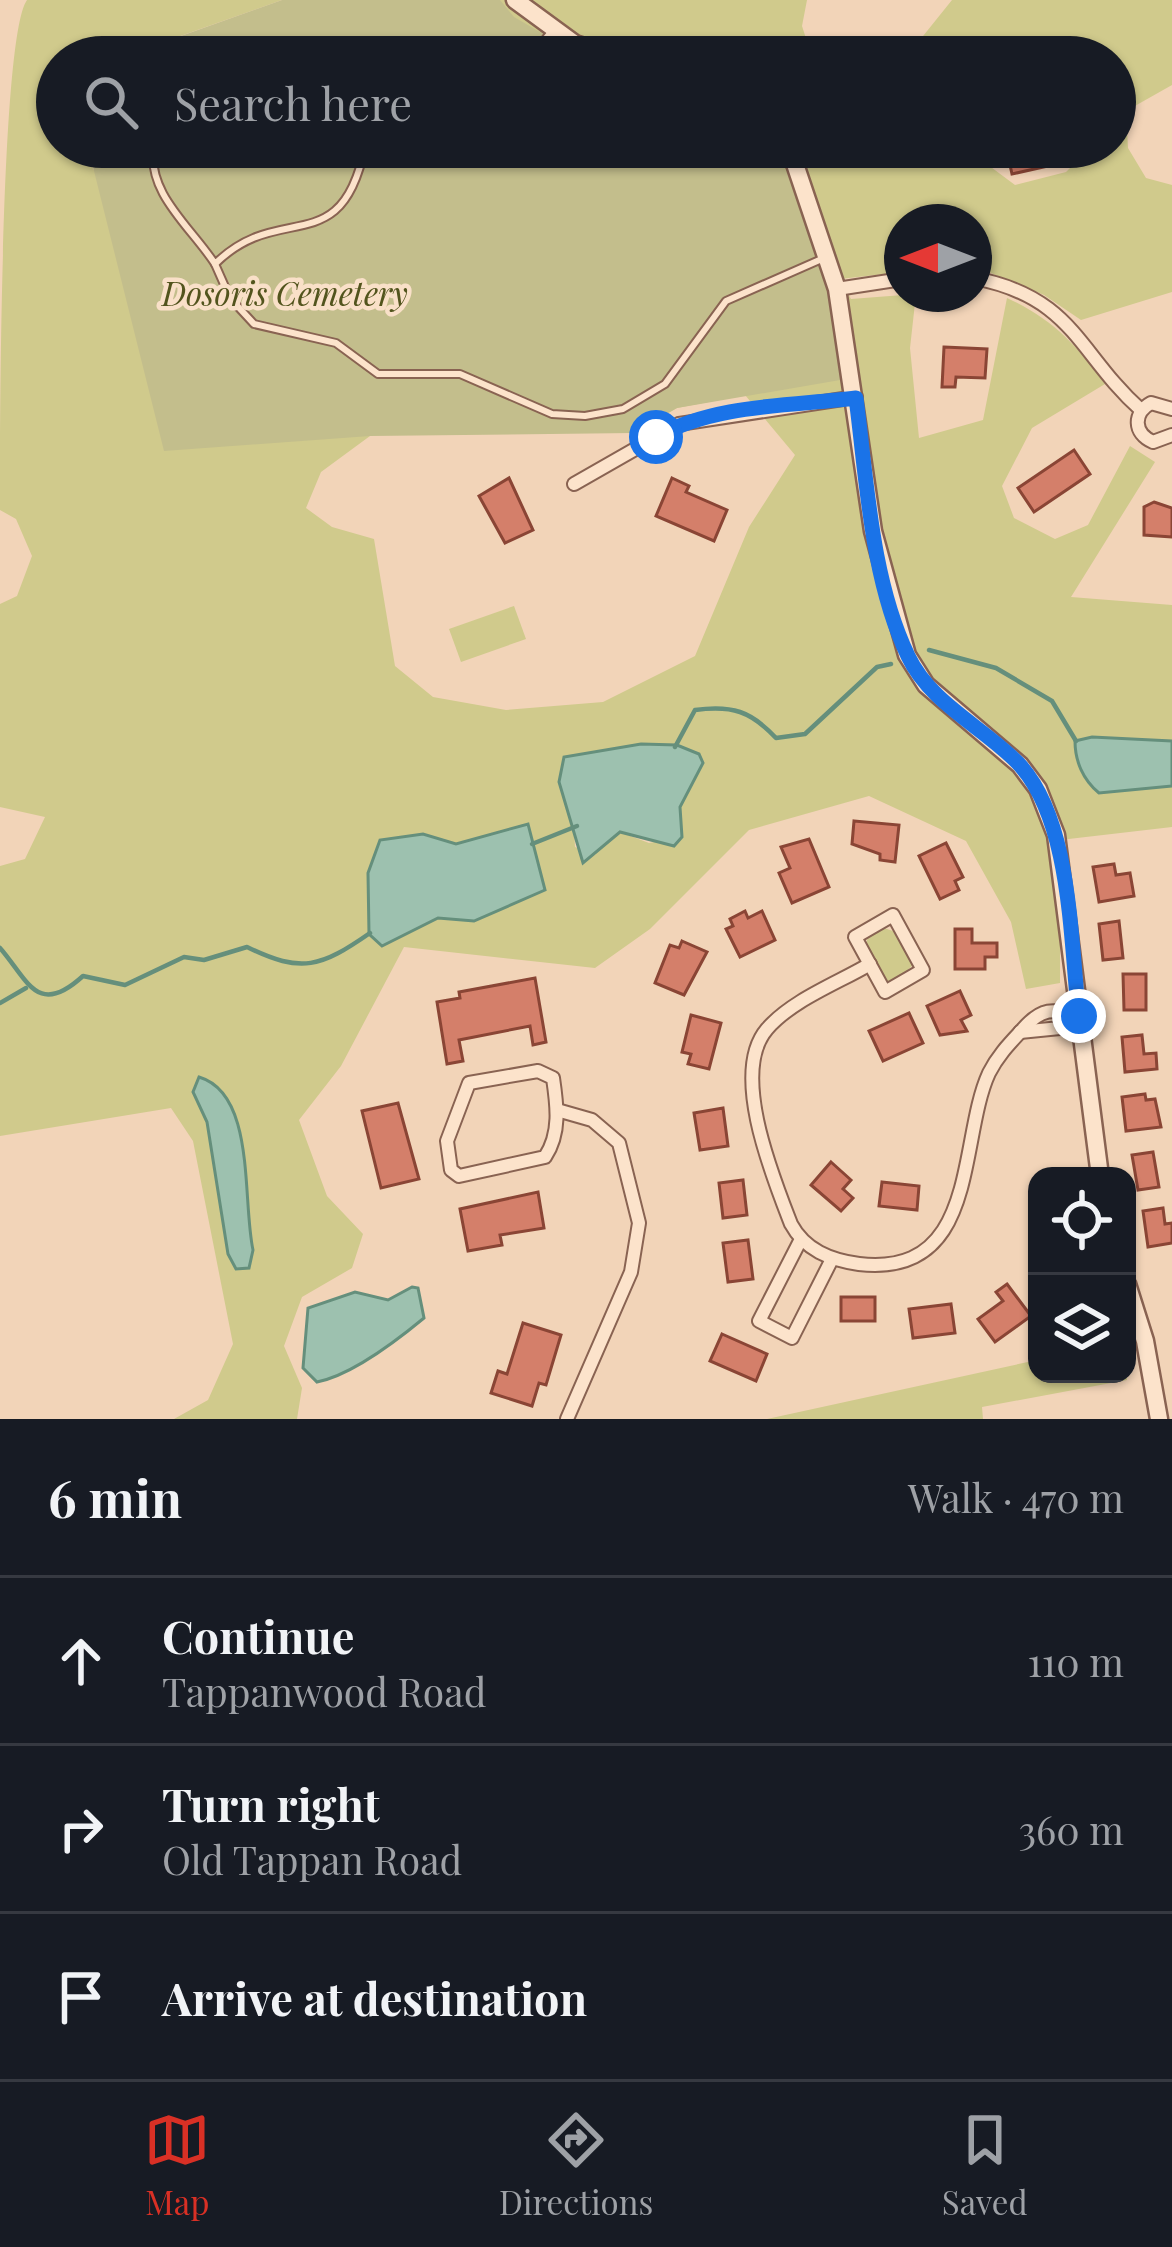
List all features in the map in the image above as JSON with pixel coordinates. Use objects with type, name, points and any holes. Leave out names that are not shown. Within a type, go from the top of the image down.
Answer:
[{"type":"street","points":[[515,0],[565,36]]},
{"type":"street","points":[[792,168],[837,289],[873,531],[907,655],[926,685],[1020,765],[1038,789],[1056,836],[1099,1167]]},
{"type":"street","points":[[837,289],[884,282]]},
{"type":"street","points":[[992,285],[1037,301],[1068,324],[1141,410],[1138,429],[1147,439],[1159,442],[1172,435]]},
{"type":"street","points":[[574,484],[679,424],[856,398]]},
{"type":"street","points":[[1141,410],[1158,402],[1172,409]]},
{"type":"street","points":[[893,915],[923,970],[885,992],[870,964],[855,937],[893,915]]},
{"type":"street","points":[[870,964],[778,1018],[764,1032],[749,1070],[784,1206],[800,1241],[832,1259],[890,1262],[916,1253],[939,1233],[966,1184],[987,1077],[1020,1032],[1060,1028],[1079,1016]]},
{"type":"street","points":[[547,1072],[554,1078],[557,1110],[553,1145],[545,1156],[459,1176],[451,1171],[447,1141],[469,1083],[547,1072]]},
{"type":"street","points":[[557,1110],[592,1120],[620,1143],[639,1223],[631,1271],[567,1419]]},
{"type":"street","points":[[800,1241],[760,1321],[792,1338],[832,1259]]},
{"type":"street","points":[[1136,1312],[1159,1419]]},
{"type":"lane","points":[[548,36],[553,31]]},
{"type":"lane","points":[[153,168],[166,201],[215,264],[230,298],[254,324],[335,343],[378,374],[460,374],[552,414],[585,416],[623,409],[665,384],[726,301],[827,257]]},
{"type":"lane","points":[[215,264],[266,232],[323,220],[341,208],[354,190],[360,168]]},
{"type":"shaded area","points":[[27,0],[282,0],[180,36],[36,36],[36,168],[93,168],[370,436],[321,472],[306,508],[332,527],[374,539],[395,666],[433,697],[506,710],[603,702],[695,656],[749,527],[795,455],[745,395],[677,408],[633,433],[397,168],[992,168],[1015,185],[1070,168],[1136,168],[1136,161],[1146,178],[1172,185],[1172,292],[1081,320],[1044,295],[992,273],[992,204],[884,204],[884,274],[840,279],[851,299],[884,296],[884,312],[914,312],[910,348],[919,438],[983,420],[1007,298],[1062,334],[1105,384],[1032,428],[1002,486],[1014,518],[1055,539],[1088,525],[1130,446],[1155,462],[1071,597],[1172,605],[1172,741],[1092,737],[1075,750],[1099,793],[1172,786],[1172,827],[1060,840],[1060,983],[1026,989],[1011,922],[966,841],[869,796],[749,830],[650,929],[595,968],[404,947],[341,1066],[299,1120],[327,1196],[363,1234],[352,1268],[302,1297],[284,1346],[302,1388],[297,1419],[174,1419],[208,1400],[233,1344],[193,1141],[171,1108],[0,1136],[0,866],[25,859],[45,817],[0,807],[0,604],[17,596],[32,556],[16,519],[0,510],[7,157],[18,30]],"holes":[[[641,744],[695,781],[680,807],[682,837],[649,843],[620,832],[603,841],[595,855],[575,847],[574,828],[614,748]],[[528,825],[544,890],[474,921],[438,918],[414,928],[423,834],[456,844]],[[207,1122],[244,1165],[244,1211],[253,1250],[228,1254]]]},
{"type":"shaded area","points":[[431,0],[807,0],[802,26],[805,36],[368,36]]},
{"type":"shaded area","points":[[952,0],[1172,0],[1172,85],[1136,105],[1136,36],[923,36]]},
{"type":"shaded area","points":[[514,606],[526,639],[461,662],[449,629]]},
{"type":"shaded area","points":[[1092,737],[1172,741],[1172,786],[1099,793],[1084,776],[1075,748],[1075,741]]},
{"type":"shaded area","points":[[641,744],[677,745],[699,754],[703,763],[680,807],[682,837],[674,846],[620,832],[583,863],[559,782],[564,757]]},
{"type":"shaded area","points":[[528,824],[545,890],[474,921],[438,918],[382,946],[369,934],[368,873],[380,840],[423,834],[456,844]]},
{"type":"shaded area","points":[[884,928],[893,931],[913,965],[893,983],[886,981],[866,945],[868,936]]},
{"type":"shaded area","points":[[199,1077],[217,1087],[238,1126],[253,1250],[249,1268],[236,1269],[228,1254],[207,1122],[193,1092]]},
{"type":"shaded area","points":[[418,1288],[424,1318],[400,1337],[330,1378],[317,1382],[303,1368],[308,1308],[355,1292],[388,1300]]},
{"type":"shaded area","points":[[1028,1362],[1028,1383],[1111,1383],[982,1407],[983,1419],[767,1419]]},
{"type":"green space","points":[[282,0],[500,0],[514,17],[547,36],[181,36]]},
{"type":"green space","name":"Dosoris Cemetery","points":[[93,168],[785,168],[809,227],[846,379],[677,408],[633,433],[370,436],[164,451]]},
{"type":"building","points":[[944,347],[987,349],[985,378],[956,377],[955,387],[942,387]]},
{"type":"building","points":[[1074,450],[1090,474],[1034,512],[1018,488]]},
{"type":"building","points":[[509,478],[533,530],[505,543],[479,496]]},
{"type":"building","points":[[672,478],[689,486],[686,492],[727,510],[714,541],[656,516]]},
{"type":"building","points":[[1154,502],[1172,508],[1172,537],[1144,535],[1144,507]]},
{"type":"building","points":[[854,821],[899,825],[895,862],[880,860],[880,854],[852,844]]},
{"type":"building","points":[[809,839],[829,887],[792,903],[779,873],[790,868],[781,847]]},
{"type":"building","points":[[946,843],[963,877],[955,881],[959,890],[940,899],[919,856]]},
{"type":"building","points":[[1114,864],[1116,875],[1130,873],[1134,896],[1099,902],[1093,867]]},
{"type":"building","points":[[745,911],[748,918],[762,911],[775,940],[740,957],[726,929],[733,926],[730,919]]},
{"type":"building","points":[[1119,921],[1123,958],[1103,960],[1099,924]]},
{"type":"building","points":[[955,929],[972,929],[972,943],[997,943],[997,957],[985,957],[985,969],[955,969]]},
{"type":"building","points":[[682,941],[707,952],[684,995],[655,983],[670,945],[679,948]]},
{"type":"building","points":[[1123,974],[1146,974],[1146,1010],[1124,1010]]},
{"type":"building","points":[[535,978],[546,1042],[533,1045],[530,1026],[459,1040],[463,1061],[447,1064],[437,1002],[460,998],[459,992]]},
{"type":"building","points":[[960,991],[971,1015],[961,1020],[967,1031],[940,1035],[927,1006]]},
{"type":"building","points":[[909,1013],[923,1043],[883,1061],[869,1031]]},
{"type":"building","points":[[691,1015],[721,1023],[709,1069],[688,1064],[691,1054],[682,1052]]},
{"type":"building","points":[[1142,1035],[1144,1054],[1156,1053],[1157,1069],[1125,1072],[1122,1037]]},
{"type":"building","points":[[1145,1094],[1146,1100],[1155,1099],[1161,1127],[1126,1131],[1122,1097]]},
{"type":"building","points":[[398,1103],[419,1179],[381,1188],[362,1111]]},
{"type":"building","points":[[723,1108],[728,1146],[700,1150],[694,1113]]},
{"type":"building","points":[[1153,1152],[1159,1187],[1138,1190],[1132,1155]]},
{"type":"building","points":[[831,1162],[851,1180],[843,1189],[853,1198],[841,1211],[811,1185]]},
{"type":"building","points":[[743,1180],[747,1215],[723,1218],[719,1183]]},
{"type":"building","points":[[882,1182],[919,1186],[917,1210],[879,1206]]},
{"type":"building","points":[[538,1192],[544,1228],[500,1235],[502,1245],[468,1251],[460,1209]]},
{"type":"building","points":[[1163,1208],[1165,1224],[1172,1223],[1172,1243],[1148,1247],[1143,1211]]},
{"type":"building","points":[[748,1240],[753,1279],[728,1282],[723,1243]]},
{"type":"building","points":[[1007,1284],[1028,1318],[995,1342],[978,1319],[1003,1301],[996,1292]]},
{"type":"building","points":[[841,1297],[875,1297],[875,1321],[841,1321]]},
{"type":"building","points":[[951,1304],[955,1333],[913,1338],[909,1309]]},
{"type":"building","points":[[523,1323],[561,1335],[546,1385],[539,1383],[532,1406],[491,1393],[498,1371],[507,1374]]},
{"type":"building","points":[[722,1334],[767,1354],[756,1381],[710,1361]]},
{"type":"waterway","points":[[929,650],[996,668],[1052,701],[1076,741]]},
{"type":"waterway","points":[[675,747],[695,710],[740,712],[776,738],[805,734],[877,667],[891,664]]},
{"type":"waterway","points":[[532,844],[577,826]]},
{"type":"waterway","points":[[0,948],[35,990],[55,994],[83,976],[125,985],[184,957],[204,960],[247,947],[283,961],[311,963],[370,933]]},
{"type":"waterway","points":[[0,1003],[26,988]]},
{"type":"route","points":[[656,437],[679,424],[722,414],[856,398],[873,531],[907,655],[926,685],[1020,765],[1038,789],[1056,836],[1079,1016]]}]
